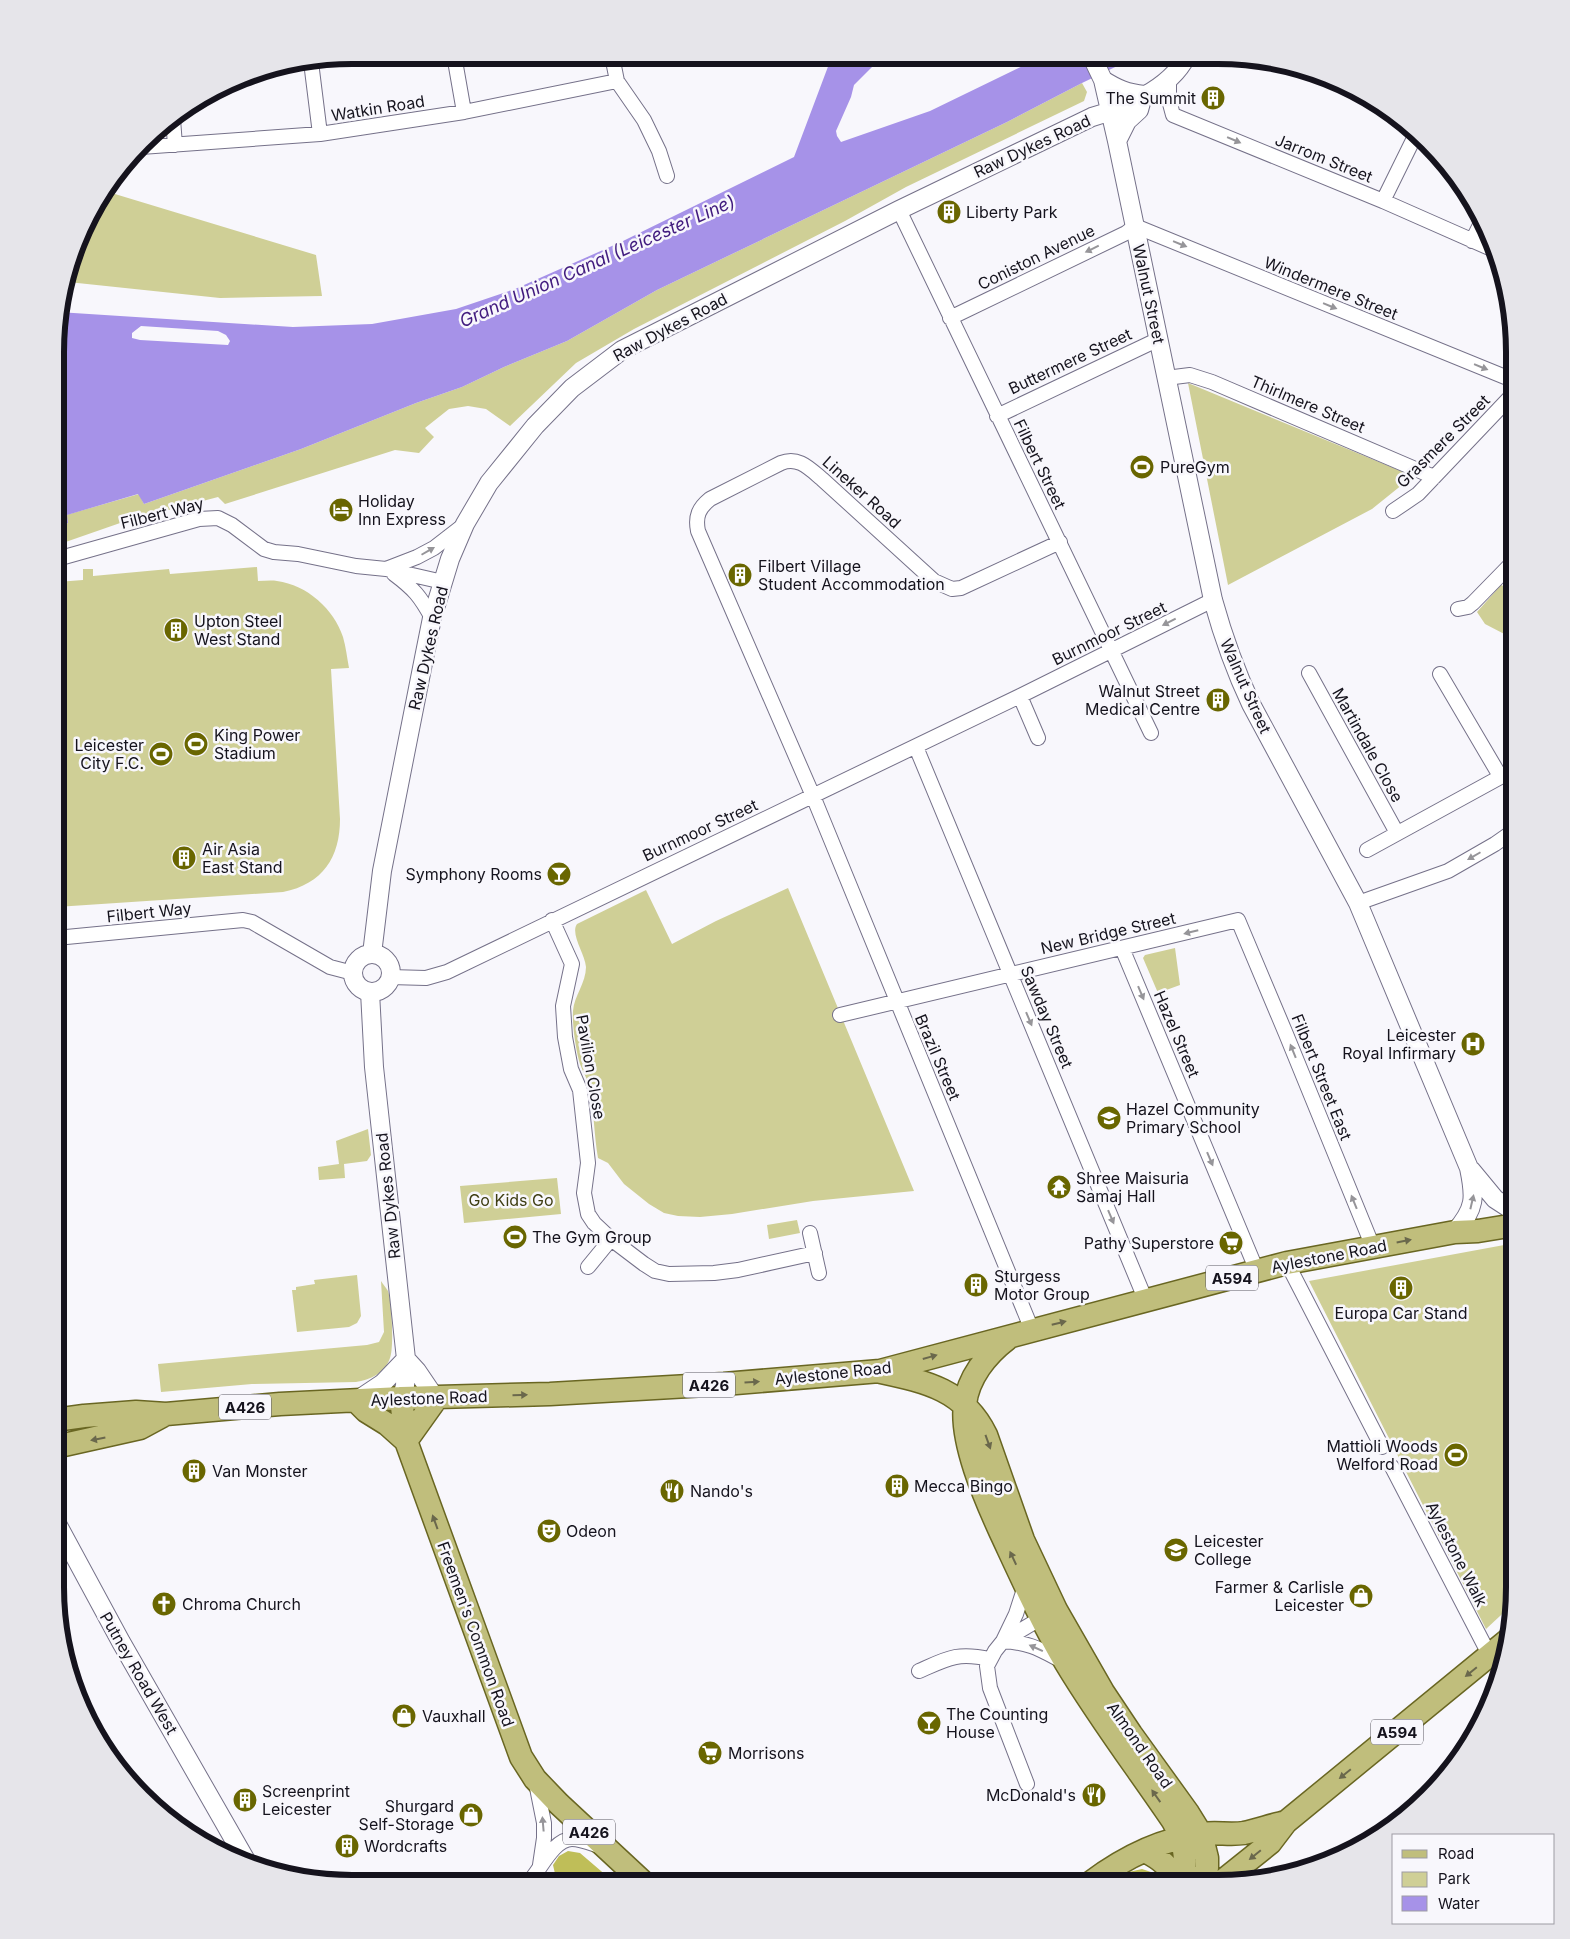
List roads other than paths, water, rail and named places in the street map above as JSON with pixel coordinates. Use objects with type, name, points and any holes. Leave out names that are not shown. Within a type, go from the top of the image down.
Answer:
[{"type":"main road","name":"Aylestone Road","points":[[64,1419],[136,1412],[166,1414],[280,1404],[401,1398],[436,1399],[714,1385],[880,1371],[1288,1263],[1455,1232],[1506,1227]]},
{"type":"main road","name":"Almond Road","points":[[1022,1333],[995,1348],[983,1362],[971,1382],[964,1405],[967,1442],[984,1496],[1025,1586],[1049,1614],[1188,1813],[1191,1836],[1182,1875]]},
{"type":"main road","name":"Almond Road","points":[[880,1371],[927,1382],[964,1405],[978,1420],[986,1435],[1066,1664],[1173,1821],[1191,1836],[1207,1858],[1205,1875]]},
{"type":"main road","points":[[378,1418],[401,1398]]},
{"type":"main road","name":"Freemen's Common Road","points":[[401,1398],[406,1441],[511,1732],[522,1757],[535,1779]]},
{"type":"main road","points":[[356,1401],[366,1411],[387,1424],[406,1441],[436,1399]]},
{"type":"main road","name":"Aylestone Road","points":[[64,1445],[140,1428],[166,1414]]},
{"type":"main road","name":"A594","points":[[1230,1875],[1270,1844],[1286,1822],[1500,1647]]},
{"type":"main road","name":"A426","points":[[535,1779],[635,1875]]},
{"type":"main road","name":"A594","points":[[1191,1836],[1244,1833],[1286,1822]]},
{"type":"main road","points":[[1102,1875],[1121,1862],[1144,1851],[1191,1836]]},
{"type":"main road","name":"Almond Road","points":[[1144,1851],[1162,1861],[1174,1875]]},
{"type":"street","points":[[456,64],[464,112]]},
{"type":"street","points":[[614,64],[617,81],[644,120],[668,176]]},
{"type":"street","name":"Walnut Street","points":[[1096,64],[1102,77],[1111,112],[1213,600],[1228,650],[1251,704],[1358,903],[1469,1168],[1474,1192],[1473,1204],[1466,1219],[1455,1232]]},
{"type":"street","name":"Raw Dykes Road","points":[[372,954],[382,871],[432,618],[450,558],[465,524],[489,483],[534,426],[572,388],[622,350],[899,210],[1085,120],[1119,109],[1169,79],[1182,64]]},
{"type":"street","points":[[312,67],[320,134]]},
{"type":"street","points":[[1102,77],[1116,89],[1128,94],[1144,95],[1139,110],[1127,122],[1117,141]]},
{"type":"street","name":"Jarrom Street","points":[[1169,79],[1169,100],[1173,115],[1486,247]]},
{"type":"street","name":"Watkin Road","points":[[150,146],[320,134],[464,112],[617,81]]},
{"type":"street","points":[[174,126],[175,145]]},
{"type":"street","points":[[1383,202],[1413,140]]},
{"type":"street","name":"Filbert Street","points":[[899,210],[1151,733]]},
{"type":"street","name":"Coniston Avenue","points":[[950,318],[1126,233],[1135,226]]},
{"type":"street","name":"Windermere Street","points":[[1135,226],[1506,377]]},
{"type":"street","points":[[1472,241],[1478,229]]},
{"type":"street","name":"Buttermere Street","points":[[997,416],[1158,339]]},
{"type":"street","name":"Thirlmere Street","points":[[1166,378],[1190,375],[1212,382],[1434,477]]},
{"type":"street","name":"Grasmere Street","points":[[1393,511],[1418,494],[1506,401]]},
{"type":"street","name":"Lineker Road","points":[[813,796],[698,531],[697,516],[702,506],[710,499],[781,463],[788,460],[795,461],[808,467],[822,479],[934,581],[952,589],[961,588],[1060,542]]},
{"type":"street","name":"Filbert Way","points":[[64,557],[210,518],[218,518],[232,525],[264,549],[274,552],[298,554],[356,566],[386,569],[443,582]]},
{"type":"street","name":"Filbert Way","points":[[386,569],[434,548],[465,524]]},
{"type":"street","points":[[386,569],[415,591],[432,618]]},
{"type":"street","points":[[1458,609],[1468,607],[1473,603],[1506,569]]},
{"type":"street","name":"Burnmoor Street","points":[[390,977],[426,978],[447,972],[916,747],[1213,600]]},
{"type":"street","name":"Martindale Close","points":[[1309,673],[1397,833]]},
{"type":"street","points":[[1440,674],[1500,776]]},
{"type":"street","points":[[1020,696],[1038,738]]},
{"type":"street","name":"Sawday Street","points":[[916,747],[1146,1301]]},
{"type":"street","points":[[1368,850],[1506,773]]},
{"type":"street","name":"Brazil Street","points":[[813,796],[895,1001],[1022,1333]]},
{"type":"street","points":[[1358,903],[1448,871],[1506,836]]},
{"type":"street","name":"Filbert Way","points":[[64,937],[243,920],[252,922],[330,967],[353,973]]},
{"type":"street","name":"Pavilion Close","points":[[552,920],[572,964],[563,1006],[569,1058],[571,1069],[580,1090],[585,1127],[588,1163],[584,1193],[586,1204],[594,1223],[611,1239],[655,1271],[669,1274],[714,1273],[815,1253]]},
{"type":"street","name":"New Bridge Street","points":[[840,1015],[1238,920]]},
{"type":"street","name":"Filbert Street East","points":[[1238,920],[1373,1247]]},
{"type":"street","name":"Hazel Street","points":[[1122,948],[1257,1271]]},
{"type":"street","points":[[372,954],[384,959],[390,970],[390,977],[381,990],[370,992],[358,986],[353,973],[356,962],[366,955],[372,954]]},
{"type":"street","name":"Raw Dykes Road","points":[[370,992],[374,1067],[406,1359],[405,1386],[401,1398]]},
{"type":"street","name":"Walnut Street","points":[[1469,1168],[1495,1199],[1506,1207]]},
{"type":"street","points":[[810,1233],[819,1273]]},
{"type":"street","points":[[588,1267],[611,1239]]},
{"type":"street","points":[[1288,1263],[1382,1447]]},
{"type":"street","points":[[356,1401],[383,1383],[406,1359],[418,1371],[436,1399]]},
{"type":"street","name":"Aylestone Walk","points":[[1392,1468],[1490,1656]]},
{"type":"street","name":"Putney Road West","points":[[64,1537],[116,1634],[239,1852]]},
{"type":"street","points":[[1025,1586],[1018,1608],[1003,1642],[987,1666],[990,1688],[1027,1784]]},
{"type":"street","points":[[1003,1642],[1049,1614]]},
{"type":"street","points":[[1003,1642],[1024,1643],[1038,1648],[1066,1664]]},
{"type":"street","points":[[919,1671],[954,1656],[971,1655],[990,1659]]},
{"type":"street","name":"Freemen's Common Road","points":[[535,1779],[544,1823],[544,1838],[536,1875]]},
{"type":"street","name":"Freemen's Common Road","points":[[537,1875],[552,1849],[564,1840],[572,1839],[605,1847]]},
{"type":"water","name":"Grand Union Canal (Leicester Line)","points":[[829,64],[875,64],[854,85],[851,97],[836,131],[841,142],[930,111],[1027,64],[1121,64],[1007,122],[657,290],[567,341],[462,387],[416,403],[301,449],[144,504],[138,494],[67,515],[68,523],[64,524],[64,333],[66,313],[293,327],[372,324],[456,309],[515,289],[621,242],[794,157]],"holes":[[[141,326],[218,331],[226,335],[230,341],[228,345],[132,338],[132,333]]]},
{"type":"place","name":"The Summit","points":[[1213,98]]},
{"type":"place","name":"Liberty Park","points":[[949,212]]},
{"type":"place","name":"PureGym","points":[[1142,467]]},
{"type":"place","name":"Holiday Inn Express","points":[[341,510]]},
{"type":"place","name":"Filbert Village Student Accommodation","points":[[740,575]]},
{"type":"place","name":"Upton Steel West Stand","points":[[176,630]]},
{"type":"place","name":"Walnut Street Medical Centre","points":[[1218,700]]},
{"type":"place","name":"King Power Stadium","points":[[196,744]]},
{"type":"place","name":"Leicester City F.C.","points":[[161,754]]},
{"type":"place","name":"Air Asia East Stand","points":[[184,858]]},
{"type":"place","name":"Symphony Rooms","points":[[559,874]]},
{"type":"place","name":"Leicester Royal Infirmary","points":[[1473,1044]]},
{"type":"place","name":"Hazel Community Primary School","points":[[1109,1118]]},
{"type":"place","name":"Shree Maisuria Samaj Hall","points":[[1059,1187]]},
{"type":"place","name":"The Gym Group","points":[[515,1237]]},
{"type":"place","name":"Pathy Superstore","points":[[1231,1243]]},
{"type":"place","name":"Sturgess Motor Group","points":[[976,1285]]},
{"type":"place","name":"Europa Car Stand","points":[[1401,1288]]},
{"type":"place","name":"Mattioli Woods Welford Road","points":[[1456,1455]]},
{"type":"place","name":"Van Monster","points":[[194,1471]]},
{"type":"place","name":"Mecca Bingo","points":[[897,1486]]},
{"type":"place","name":"Nando's","points":[[672,1491]]},
{"type":"place","name":"Odeon","points":[[549,1531]]},
{"type":"place","name":"Leicester College","points":[[1176,1550]]},
{"type":"place","name":"Farmer & Carlisle Leicester","points":[[1361,1596]]},
{"type":"place","name":"Chroma Church","points":[[164,1604]]},
{"type":"place","name":"Vauxhall","points":[[404,1716]]},
{"type":"place","name":"The Counting House","points":[[929,1723]]},
{"type":"place","name":"Morrisons","points":[[710,1753]]},
{"type":"place","name":"McDonald's","points":[[1094,1795]]},
{"type":"place","name":"Screenprint Leicester","points":[[245,1800]]},
{"type":"place","name":"Shurgard Self-Storage","points":[[471,1815]]},
{"type":"place","name":"Wordcrafts","points":[[347,1846]]},
{"type":"park label","name":"Go Kids Go","points":[[511,1200]]}]
